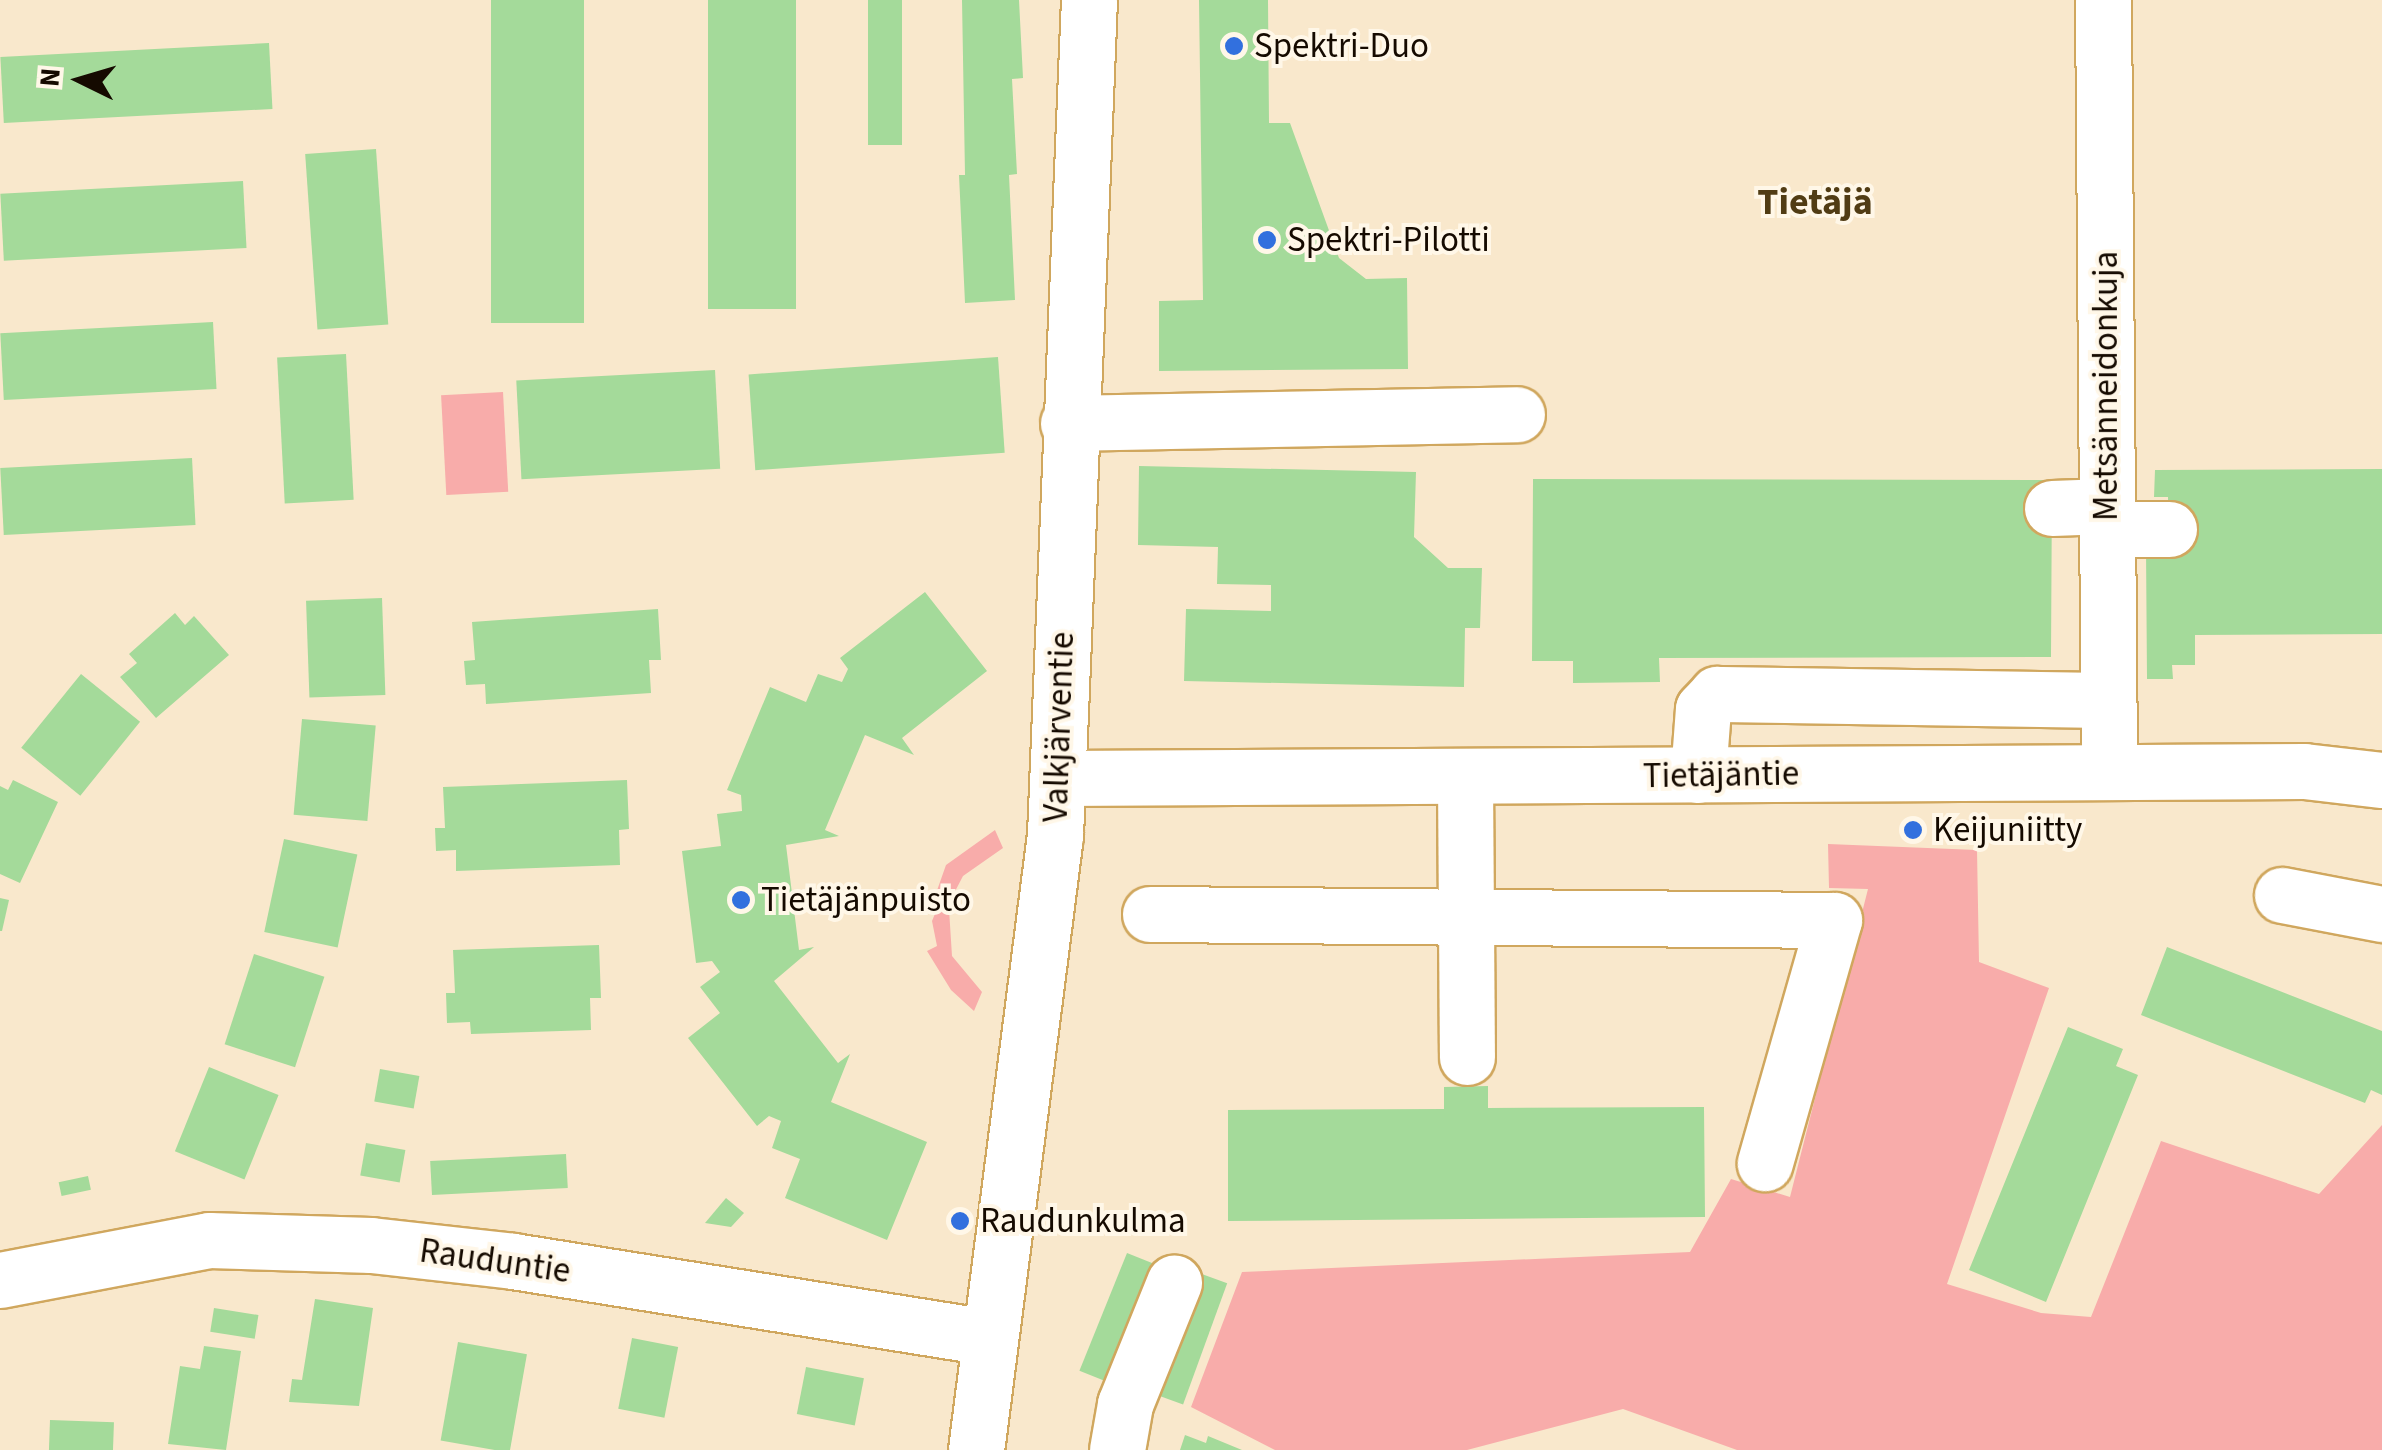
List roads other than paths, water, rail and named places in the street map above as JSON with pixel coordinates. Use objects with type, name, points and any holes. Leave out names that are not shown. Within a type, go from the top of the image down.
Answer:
[{"type":"street","name":"Valkjärventie","points":[[976,1450],[1060,778],[1068,423],[1090,0]]},
{"type":"street","name":"Metsänneidonkuja","points":[[2103,0],[2109,772]]},
{"type":"street","points":[[1068,423],[1517,414]]},
{"type":"street","points":[[2052,508],[2169,529]]},
{"type":"street","points":[[1698,775],[1703,709],[1717,694],[2108,700]]},
{"type":"street","name":"Tietäjäntie","points":[[1060,778],[2304,772],[2382,780]]},
{"type":"street","points":[[1465,778],[1467,1057]]},
{"type":"street","points":[[2282,895],[2382,914]]},
{"type":"street","points":[[1150,914],[1834,920],[1766,1163]]},
{"type":"street","name":"Rauduntie","points":[[0,1280],[209,1240],[371,1245],[513,1261],[988,1337]]},
{"type":"street","points":[[1117,1450],[1125,1404],[1174,1282]]},
{"type":"place","name":"Spektri-Duo","points":[[1234,46]]},
{"type":"place","name":"Spektri-Pilotti","points":[[1267,240]]},
{"type":"place","name":"Keijuniitty","points":[[1913,830]]},
{"type":"place","name":"Tietäjänpuisto","points":[[741,900]]},
{"type":"place","name":"Raudunkulma","points":[[960,1221]]},
{"type":"district","name":"Tietäjä","points":[[1815,203]]}]
